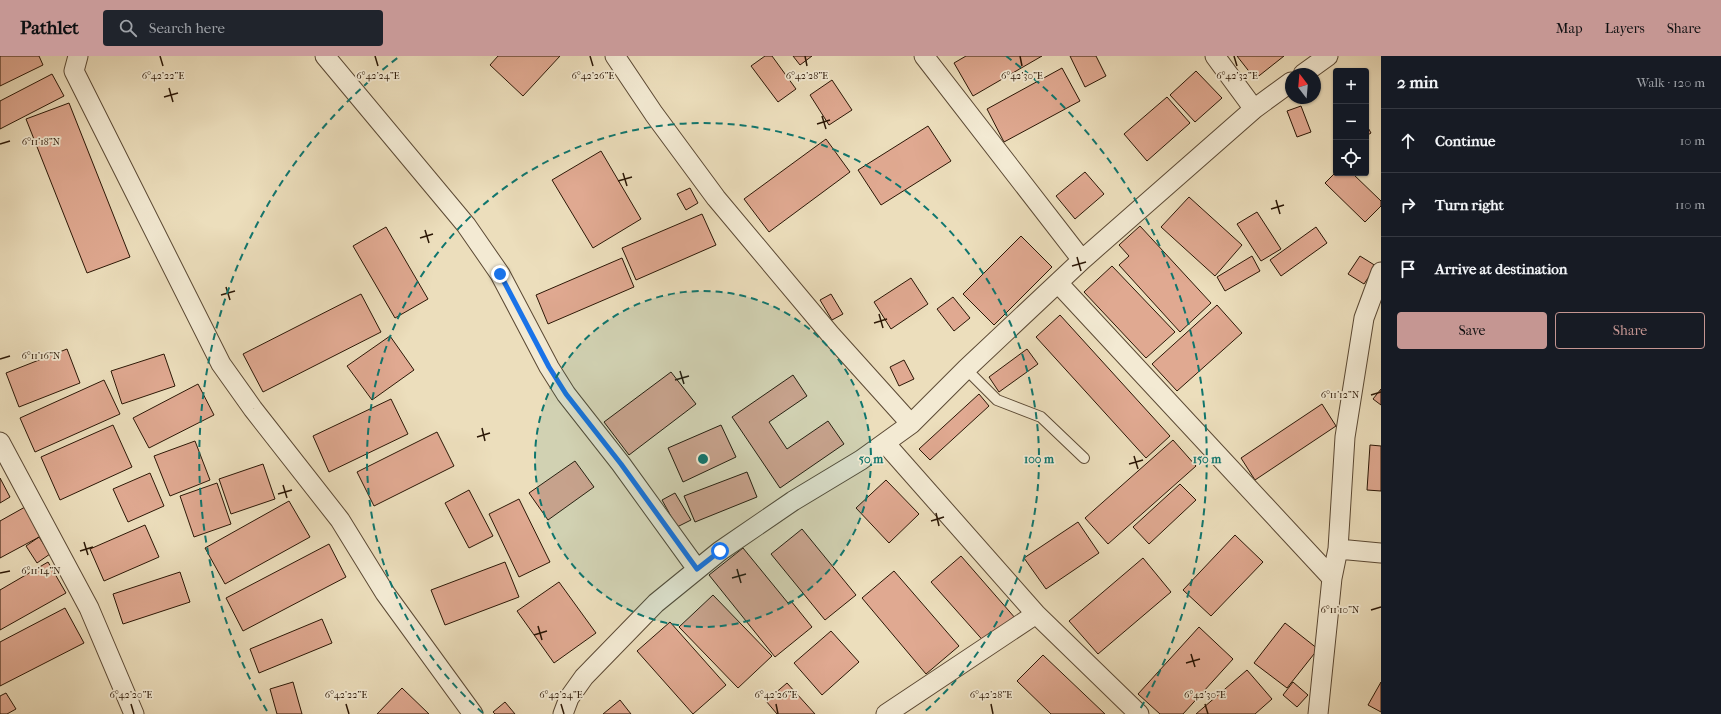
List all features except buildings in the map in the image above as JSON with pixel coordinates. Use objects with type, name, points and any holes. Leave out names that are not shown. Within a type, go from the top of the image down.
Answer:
[{"type":"street","points":[[325,56],[466,224],[500,274],[549,367],[566,394],[621,464],[697,569]]},
{"type":"street","points":[[616,56],[654,114],[716,198],[830,334],[911,424]]},
{"type":"street","points":[[924,56],[1082,260]]},
{"type":"street","points":[[1215,56],[1254,109]]},
{"type":"street","points":[[1311,68],[1328,56]]},
{"type":"street","points":[[73,61],[221,364],[253,409],[340,520],[385,592],[473,714]]},
{"type":"street","points":[[563,714],[570,698],[584,677],[656,603],[720,551],[793,501],[862,460],[911,424],[966,369],[1082,260],[1254,109],[1285,86]]},
{"type":"street","points":[[1318,714],[1332,578],[1338,549],[1345,437],[1364,318],[1381,272]]},
{"type":"street","points":[[1058,284],[1332,578]]},
{"type":"street","points":[[0,442],[89,608],[131,713]]},
{"type":"street","points":[[885,443],[1036,614],[1139,714]]},
{"type":"street","points":[[1338,549],[1381,553]]},
{"type":"street","points":[[886,714],[1036,614]]},
{"type":"lane","points":[[966,369],[997,400],[1041,417],[1084,458]]},
{"type":"route","points":[[500,274],[549,367],[566,394],[621,464],[697,569],[720,551]]}]
